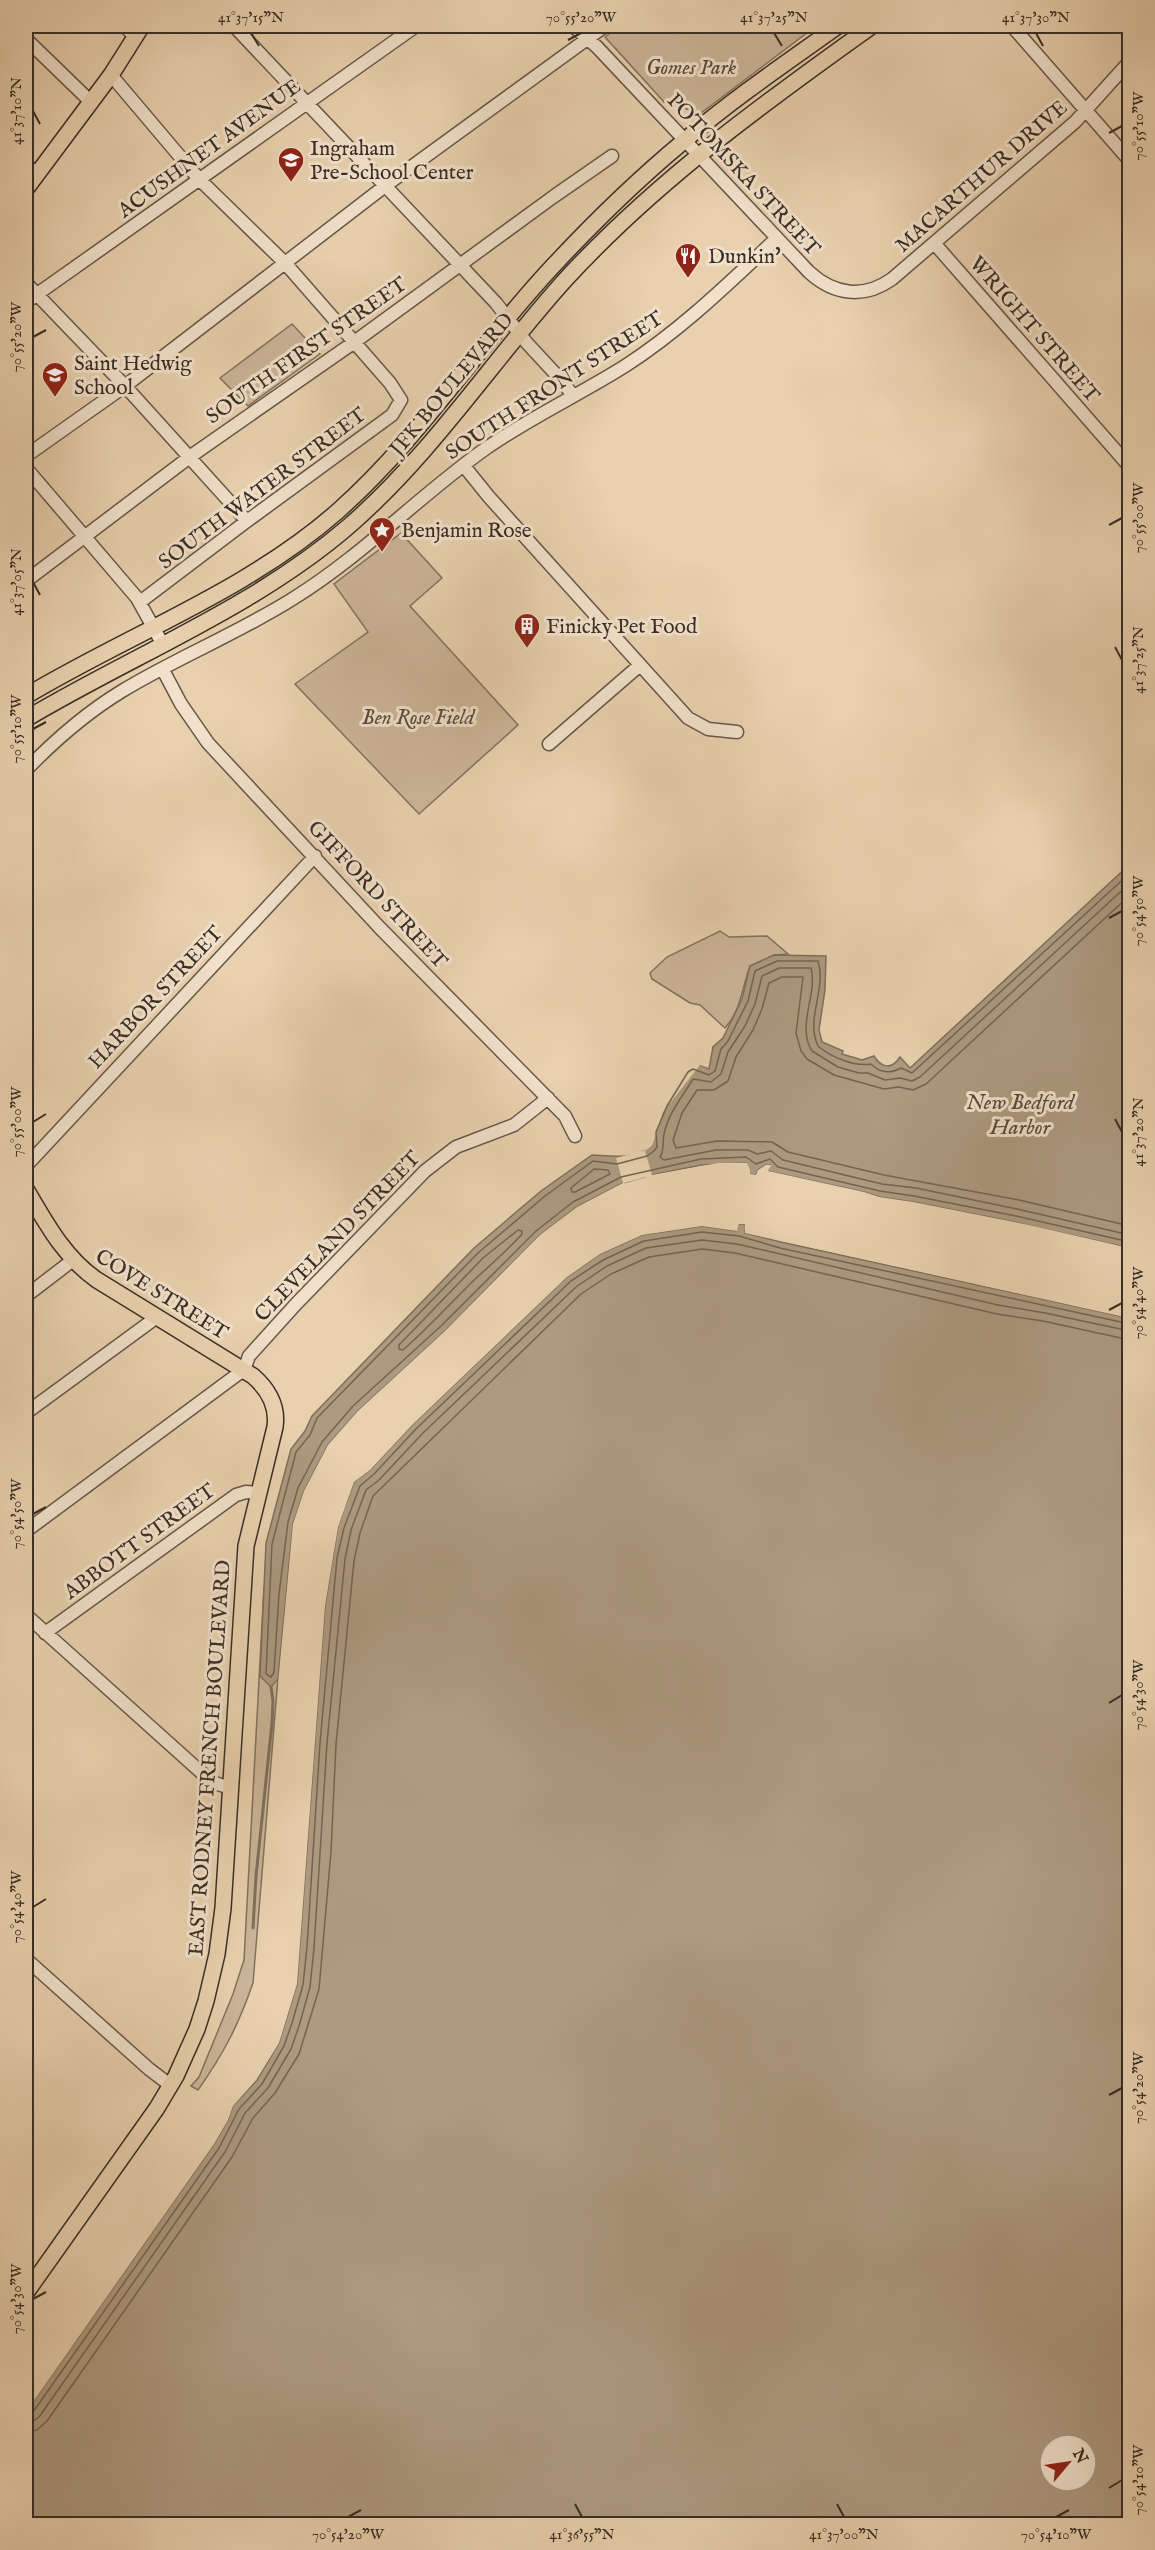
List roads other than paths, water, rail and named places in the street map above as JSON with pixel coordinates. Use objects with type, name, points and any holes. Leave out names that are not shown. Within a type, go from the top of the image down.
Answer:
[{"type":"main road","name":"JFK BOULEVARD","points":[[26,696],[258,570],[298,543],[336,512],[373,479],[409,441],[508,318],[552,267],[614,203],[685,140],[754,85],[838,26]]},
{"type":"main road","name":"JFK BOULEVARD","points":[[26,719],[268,585],[348,527],[426,449],[519,333],[617,226],[699,154],[768,100],[872,26]]},
{"type":"main road","points":[[26,189],[31,169],[91,102],[111,75],[134,29]]},
{"type":"main road","name":"COVE STREET","points":[[26,1188],[53,1234],[73,1260],[97,1280],[257,1379],[275,1406],[275,1428]]},
{"type":"main road","name":"EAST RODNEY FRENCH BOULEVARD","points":[[26,2293],[157,2108],[197,2029],[214,1970],[223,1908],[245,1553],[275,1428]]},
{"type":"street","name":"ACUSHNET AVENUE","points":[[26,302],[416,26]]},
{"type":"street","name":"POTOMSKA STREET","points":[[573,26],[699,154],[816,278],[841,291]]},
{"type":"street","points":[[26,456],[125,386],[385,186],[605,26]]},
{"type":"street","points":[[1012,26],[1130,161]]},
{"type":"street","points":[[237,27],[459,264],[573,396]]},
{"type":"street","points":[[26,39],[91,102]]},
{"type":"street","name":"MACARTHUR DRIVE","points":[[841,291],[856,293],[878,288],[934,243],[1086,111],[1130,61]]},
{"type":"street","points":[[111,75],[199,179],[285,263],[353,343]]},
{"type":"street","name":"SOUTH FIRST STREET","points":[[26,581],[191,456],[353,343],[459,264],[612,156]]},
{"type":"street","name":"SOUTH FRONT STREET","points":[[26,770],[54,742],[86,716],[123,691],[252,623],[315,584],[365,548],[464,466],[520,426],[625,366],[714,297],[777,238]]},
{"type":"street","name":"WRIGHT STREET","points":[[934,243],[1130,467]]},
{"type":"street","points":[[26,283],[191,456],[247,520]]},
{"type":"street","name":"SOUTH WATER STREET","points":[[140,602],[247,520],[392,416],[401,400],[390,383],[353,343]]},
{"type":"street","points":[[464,466],[688,718],[708,729],[737,732]]},
{"type":"street","points":[[26,468],[140,602],[162,643]]},
{"type":"street","points":[[549,744],[640,665]]},
{"type":"street","name":"GIFFORD STREET","points":[[163,670],[181,705],[208,742],[381,928],[565,1116],[575,1136]]},
{"type":"street","name":"HARBOR STREET","points":[[26,1166],[315,856]]},
{"type":"street","name":"CLEVELAND STREET","points":[[26,1531],[244,1370],[249,1356],[288,1312],[425,1171],[456,1147],[514,1125],[548,1098]]},
{"type":"street","points":[[26,1296],[73,1260]]},
{"type":"street","points":[[26,1413],[157,1317]]},
{"type":"street","name":"ABBOTT STREET","points":[[45,1633],[237,1496],[246,1492],[259,1493]]},
{"type":"street","points":[[26,1615],[212,1782],[230,1788]]},
{"type":"street","points":[[26,1959],[170,2085]]},
{"type":"water","name":"New Bedford Harbor","points":[[1129,865],[1129,1248],[1014,1222],[879,1197],[767,1171],[770,1165],[758,1170],[756,1175],[749,1174],[746,1163],[702,1165],[623,1183],[577,1207],[540,1235],[445,1331],[358,1411],[328,1445],[304,1491],[293,1524],[278,1679],[271,1687],[260,1676],[266,1543],[291,1449],[305,1431],[312,1416],[474,1248],[541,1191],[592,1155],[630,1155],[652,1146],[650,1131],[692,1062],[709,1069],[713,1047],[723,1038],[742,999],[750,966],[774,955],[826,956],[825,990],[819,1030],[822,1042],[843,1051],[842,1054],[862,1060],[874,1056],[880,1063],[887,1066],[894,1064],[900,1057],[910,1068]]},
{"type":"water","points":[[739,1224],[746,1224],[745,1233],[781,1242],[1129,1318],[1129,2524],[26,2524],[26,2412],[214,2144],[233,2106],[257,2080],[279,2043],[297,1984],[325,1606],[338,1526],[354,1482],[370,1470],[412,1425],[567,1277],[600,1254],[642,1235],[702,1226],[736,1231]]},
{"type":"waterway","points":[[253,1928],[256,1876],[272,1723],[271,1687]]},
{"type":"place","name":"Ingraham Pre-School Center","points":[[291,183]]},
{"type":"place","name":"Dunkin'","points":[[688,279]]},
{"type":"place","name":"Saint Hedwig School","points":[[55,398]]},
{"type":"place","name":"Benjamin Rose","points":[[382,553]]},
{"type":"place","name":"Finicky Pet Food","points":[[527,649]]},
{"type":"park label","name":"Gomes Park","points":[[691,67]]},
{"type":"park label","name":"Ben Rose Field","points":[[418,717]]}]
